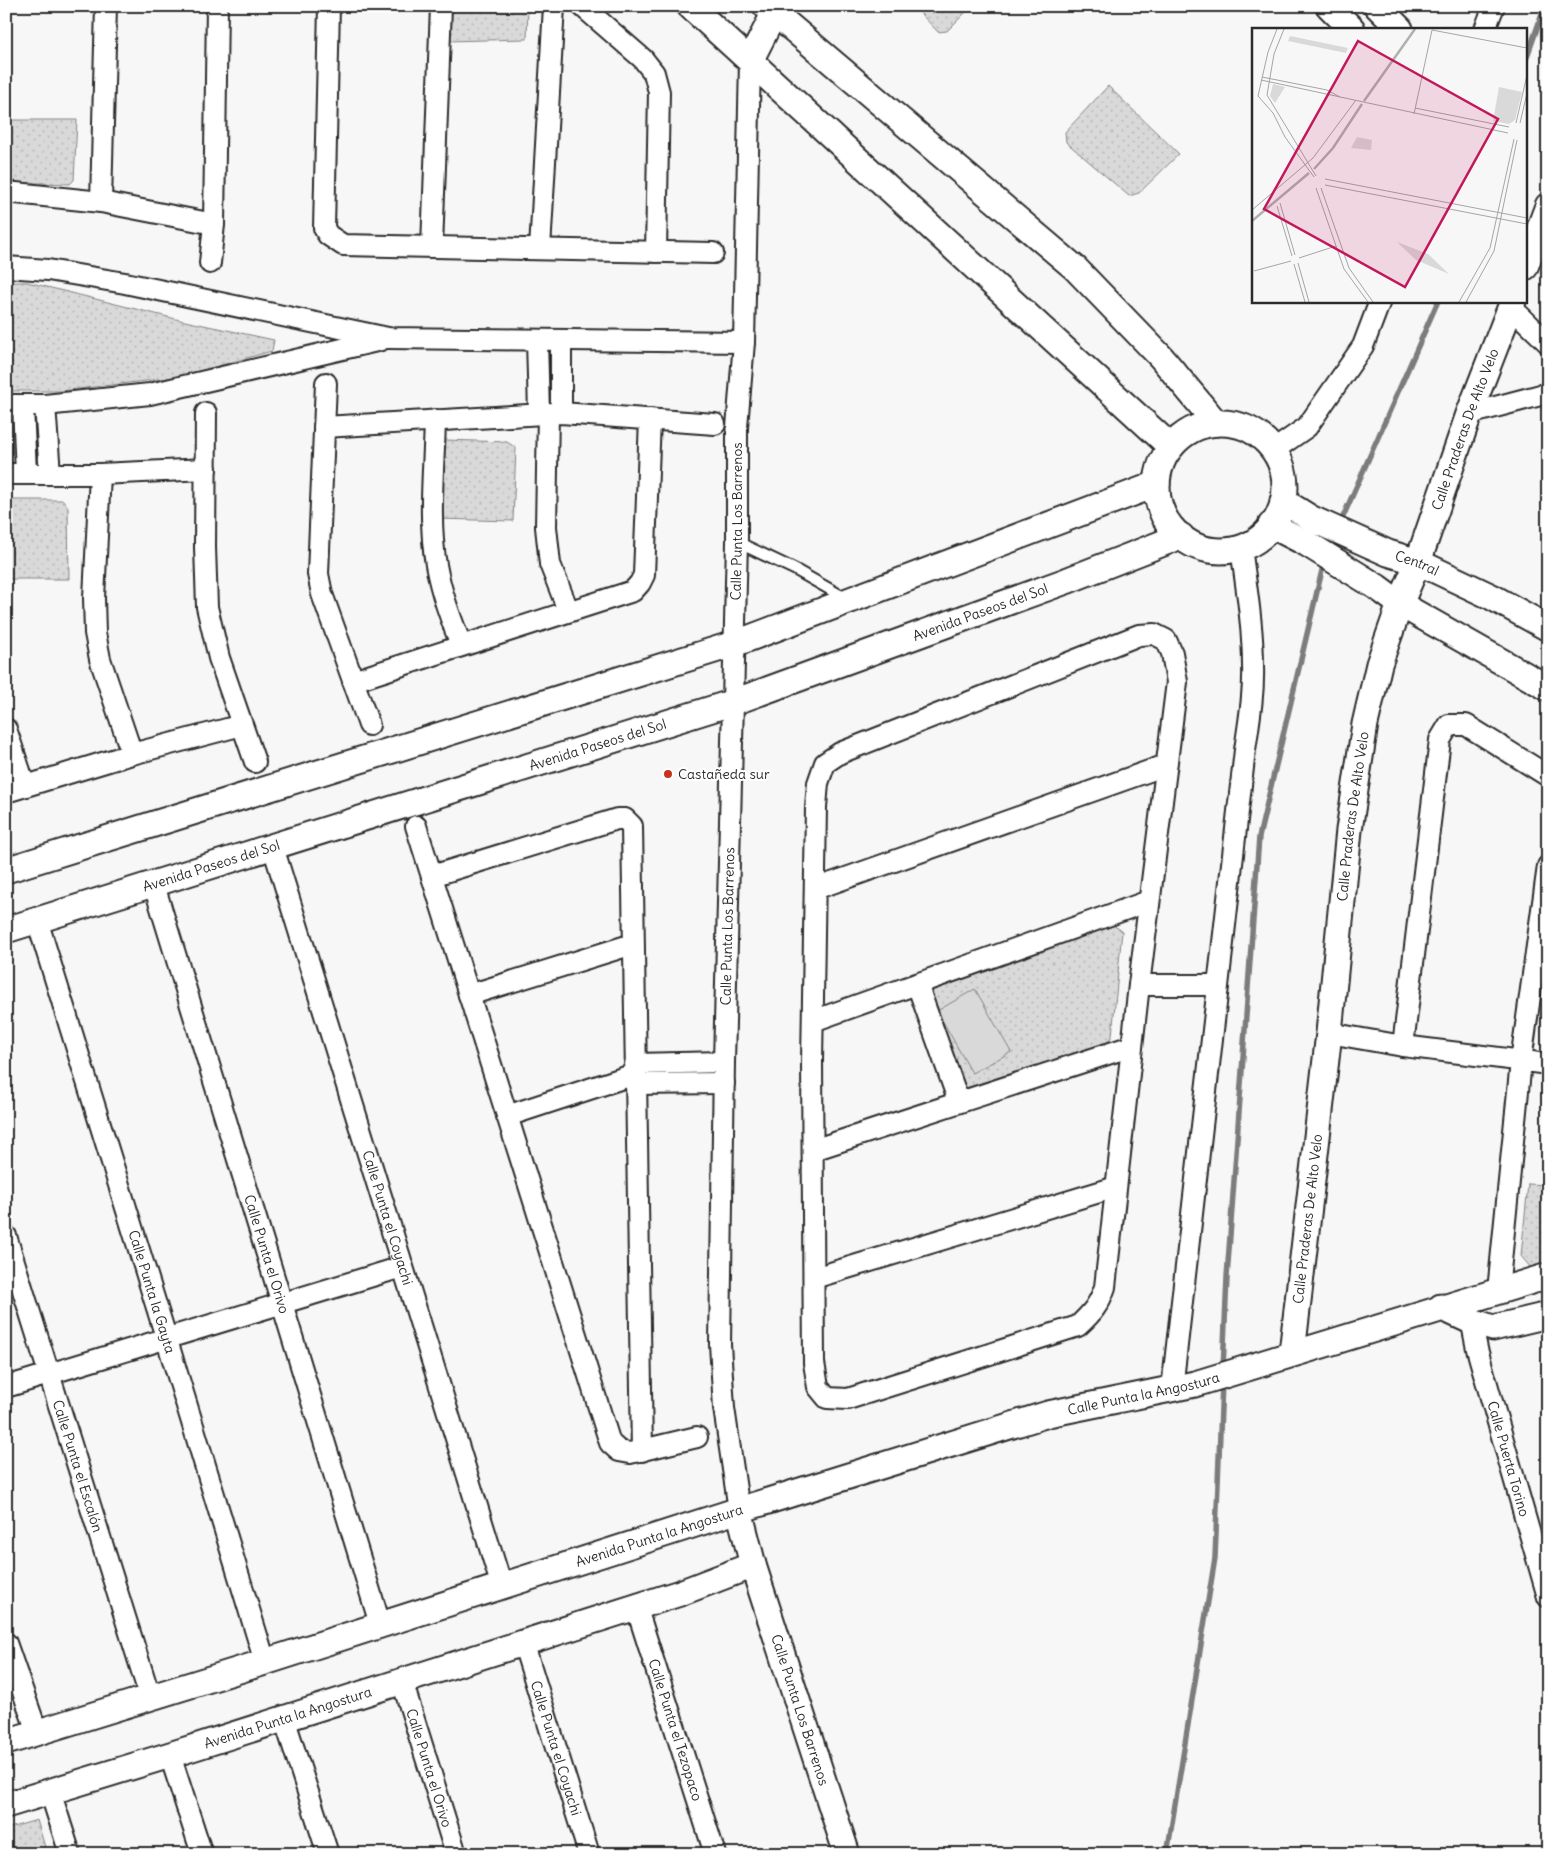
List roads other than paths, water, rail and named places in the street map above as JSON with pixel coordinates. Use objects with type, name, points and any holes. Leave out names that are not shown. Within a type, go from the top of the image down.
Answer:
[{"type":"street","points":[[101,202],[106,6]]},
{"type":"street","points":[[210,263],[214,224],[217,6]]},
{"type":"street","points":[[329,6],[324,228],[328,235],[343,245],[713,253]]},
{"type":"street","points":[[432,247],[441,6]]},
{"type":"street","points":[[540,249],[554,6]]},
{"type":"street","points":[[582,6],[643,59],[654,73],[659,92],[656,252]]},
{"type":"street","points":[[690,6],[1171,447]]},
{"type":"street","points":[[1329,6],[1351,28]]},
{"type":"street","points":[[1377,6],[1399,28]]},
{"type":"street","points":[[1485,28],[1494,6]]},
{"type":"street","points":[[750,61],[773,9],[1076,268],[1161,357],[1216,423]]},
{"type":"street","name":"Calle Punta Los Barrenos","points":[[739,1510],[724,1408],[720,1344],[724,1062],[737,542],[737,427],[744,342],[750,61]]},
{"type":"street","points":[[6,192],[101,202],[214,224]]},
{"type":"street","points":[[1526,264],[1548,206]]},
{"type":"street","points":[[6,267],[48,270],[125,283],[388,338],[744,342]]},
{"type":"street","points":[[1274,450],[1307,427],[1363,346],[1380,302]]},
{"type":"street","points":[[1512,304],[1548,343]]},
{"type":"street","name":"Calle Praderas De Alto Velo","points":[[1292,1354],[1329,1033],[1349,830],[1365,724],[1379,664],[1400,604],[1418,562],[1469,414],[1512,304]]},
{"type":"street","points":[[206,469],[100,474],[16,474],[15,405],[45,405],[150,394],[388,338]]},
{"type":"street","points":[[537,340],[549,413]]},
{"type":"street","points":[[561,340],[549,413],[546,527],[550,564],[568,610]]},
{"type":"street","points":[[326,383],[318,574],[322,594],[369,725]]},
{"type":"street","points":[[1469,414],[1548,393]]},
{"type":"street","points":[[45,405],[50,474]]},
{"type":"street","points":[[206,413],[205,547],[208,607],[219,658],[255,762]]},
{"type":"street","points":[[324,427],[549,413],[715,424]]},
{"type":"street","points":[[435,420],[432,528],[436,565],[444,598],[461,645]]},
{"type":"street","points":[[354,681],[633,590],[640,583],[644,575],[650,420]]},
{"type":"street","points":[[1216,423],[1236,425],[1254,432],[1265,440],[1274,450],[1284,475],[1283,501],[1271,525],[1253,541],[1229,550],[1216,550],[1191,543],[1180,536],[1165,518],[1159,502],[1157,484],[1159,471],[1171,447],[1191,430],[1203,425],[1216,423]]},
{"type":"street","points":[[100,474],[94,598],[95,633],[100,659],[132,754]]},
{"type":"street","points":[[6,870],[734,644],[1157,484]]},
{"type":"street","name":"Central","points":[[1283,501],[1312,519],[1388,553],[1418,562],[1492,597],[1548,628]]},
{"type":"street","points":[[1271,525],[1306,543],[1377,587],[1400,604],[1548,688]]},
{"type":"street","name":"Avenida Paseos del Sol","points":[[6,930],[734,702],[1057,584],[1180,536]]},
{"type":"street","points":[[1184,1386],[1218,985],[1252,699],[1251,628],[1241,547]]},
{"type":"street","points":[[1154,634],[1166,640],[1172,653],[1177,682],[1139,985],[1105,1287],[1101,1302],[1078,1326],[848,1400],[827,1398],[818,1387],[814,1363],[813,1021],[815,889],[816,807],[818,783],[825,763],[840,753],[1139,635],[1154,634]]},
{"type":"street","points":[[6,792],[132,754],[242,725]]},
{"type":"street","points":[[1403,1046],[1440,740],[1449,725],[1466,725],[1548,776]]},
{"type":"street","points":[[6,730],[26,786]]},
{"type":"street","points":[[815,889],[1166,765]]},
{"type":"street","points":[[432,876],[617,819],[625,819],[632,826],[642,1451]]},
{"type":"street","points":[[416,826],[610,1443],[619,1451],[630,1453],[697,1437]]},
{"type":"street","name":"Calle Punta el Coyachi","points":[[273,847],[502,1587]]},
{"type":"street","points":[[1498,1291],[1521,1061],[1548,866]]},
{"type":"street","name":"Calle Punta el Orivo","points":[[154,885],[380,1624]]},
{"type":"street","points":[[813,1021],[1149,901]]},
{"type":"street","name":"Calle Punta la Gayta","points":[[37,920],[264,1662]]},
{"type":"street","points":[[469,995],[633,944]]},
{"type":"street","points":[[917,984],[959,1102]]},
{"type":"street","points":[[1139,985],[1218,985]]},
{"type":"street","points":[[1329,1033],[1403,1046],[1548,1064]]},
{"type":"street","points":[[813,1150],[1132,1046]]},
{"type":"street","points":[[507,1116],[635,1074],[724,1062]]},
{"type":"street","points":[[635,1074],[724,1083]]},
{"type":"street","points":[[814,1278],[1116,1187]]},
{"type":"street","name":"Calle Punta el Escalón","points":[[6,1236],[150,1697]]},
{"type":"street","points":[[6,1387],[402,1266]]},
{"type":"street","points":[[1477,1316],[1498,1291],[1548,1276]]},
{"type":"street","name":"Calle Punta la Angostura","points":[[739,1510],[1048,1414],[1184,1386],[1268,1363],[1441,1307],[1477,1316]]},
{"type":"street","points":[[1477,1316],[1548,1315]]},
{"type":"street","name":"Calle Puerta Torino","points":[[1477,1316],[1477,1349],[1548,1597]]},
{"type":"street","name":"Avenida Punta la Angostura","points":[[6,1742],[502,1587],[739,1510],[754,1565],[680,1593],[170,1755],[6,1805]]},
{"type":"street","name":"Calle Punta Los Barrenos","points":[[754,1565],[847,1854]]},
{"type":"street","name":"Calle Punta el Tezopaco","points":[[636,1606],[715,1854]]},
{"type":"street","name":"Calle Punta el Coyachi","points":[[523,1642],[589,1854]]},
{"type":"street","points":[[6,1643],[37,1732]]},
{"type":"street","name":"Calle Punta el Orivo","points":[[402,1681],[456,1854]]},
{"type":"street","points":[[6,1684],[25,1701]]},
{"type":"street","points":[[284,1718],[328,1854]]},
{"type":"street","points":[[170,1755],[202,1854]]},
{"type":"street","points":[[50,1791],[70,1854]]},
{"type":"lane","points":[[737,542],[794,569],[850,601]]},
{"type":"waterway","points":[[1526,59],[1545,6]]},
{"type":"waterway","points":[[1339,526],[1438,302]]},
{"type":"waterway","points":[[1223,1369],[1227,1277],[1259,837],[1324,562]]},
{"type":"waterway","points":[[1167,1854],[1215,1558],[1222,1383]]},
{"type":"place","name":"Castañeda sur","points":[[668,774]]}]
